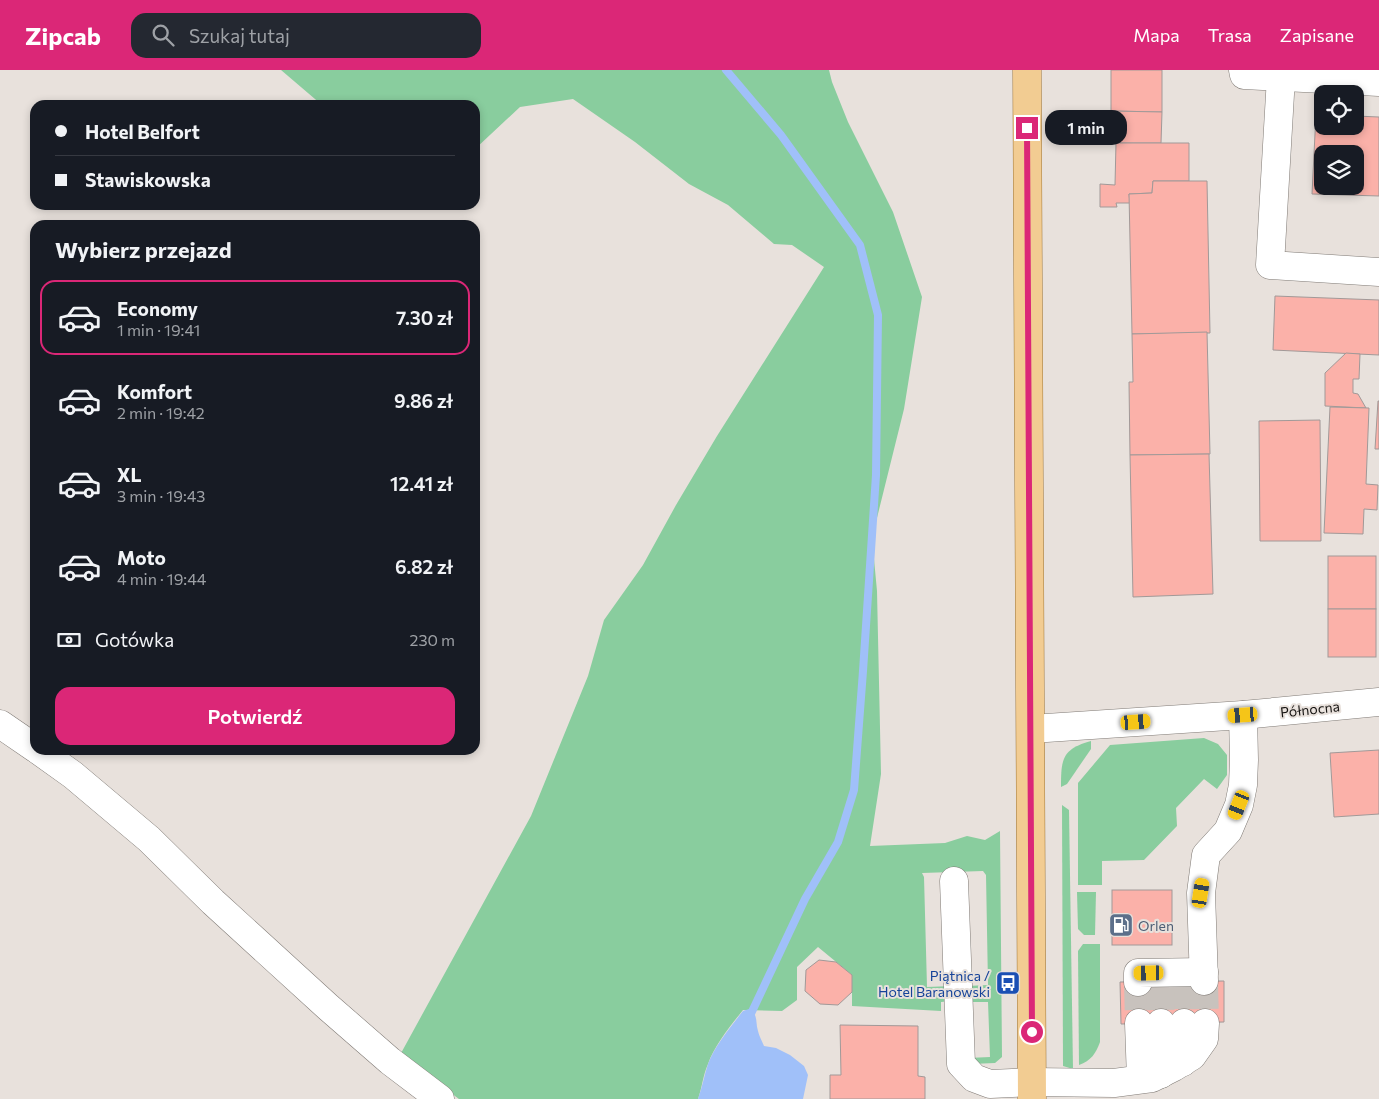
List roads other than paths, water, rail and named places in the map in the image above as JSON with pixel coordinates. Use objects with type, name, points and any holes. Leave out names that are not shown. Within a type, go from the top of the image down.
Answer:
[{"type":"main road","points":[[1027,70],[1032,1091]]},
{"type":"street","points":[[1243,70],[1244,75],[1291,75],[1379,82]]},
{"type":"street","points":[[1291,75],[1270,265],[1379,272]]},
{"type":"street","name":"Północna","points":[[1031,728],[1243,715],[1379,702]]},
{"type":"street","points":[[1176,978],[1201,893],[1206,855],[1228,831],[1239,805],[1243,785],[1243,715]]},
{"type":"street","points":[[0,724],[30,745]]},
{"type":"street","points":[[45,755],[73,775],[149,839],[213,902],[315,995],[390,1061],[440,1099]]},
{"type":"street","points":[[954,881],[961,1064],[974,1078],[990,1091],[1032,1091],[1114,1083],[1162,1072],[1192,1056],[1204,1039],[1172,1023],[1162,1072]]},
{"type":"water","points":[[749,1009],[755,1016],[758,1033],[764,1046],[776,1048],[790,1055],[804,1066],[808,1075],[803,1099],[698,1099],[708,1064],[714,1051],[743,1011]]},
{"type":"waterway","points":[[726,70],[781,135],[860,245],[878,315],[876,475],[854,790],[838,842],[805,899],[748,1020]]},
{"type":"tunnel","points":[[1184,981],[1184,1023]]},
{"type":"tunnel","points":[[1204,981],[1205,1023]]},
{"type":"tunnel","points":[[1138,982],[1139,1023]]},
{"type":"tunnel","points":[[1160,982],[1161,1023]]},
{"type":"place","name":"Orlen","points":[[1121,925]]},
{"type":"place","name":"Piątnica / Hotel Baranowski","points":[[1008,983]]}]
